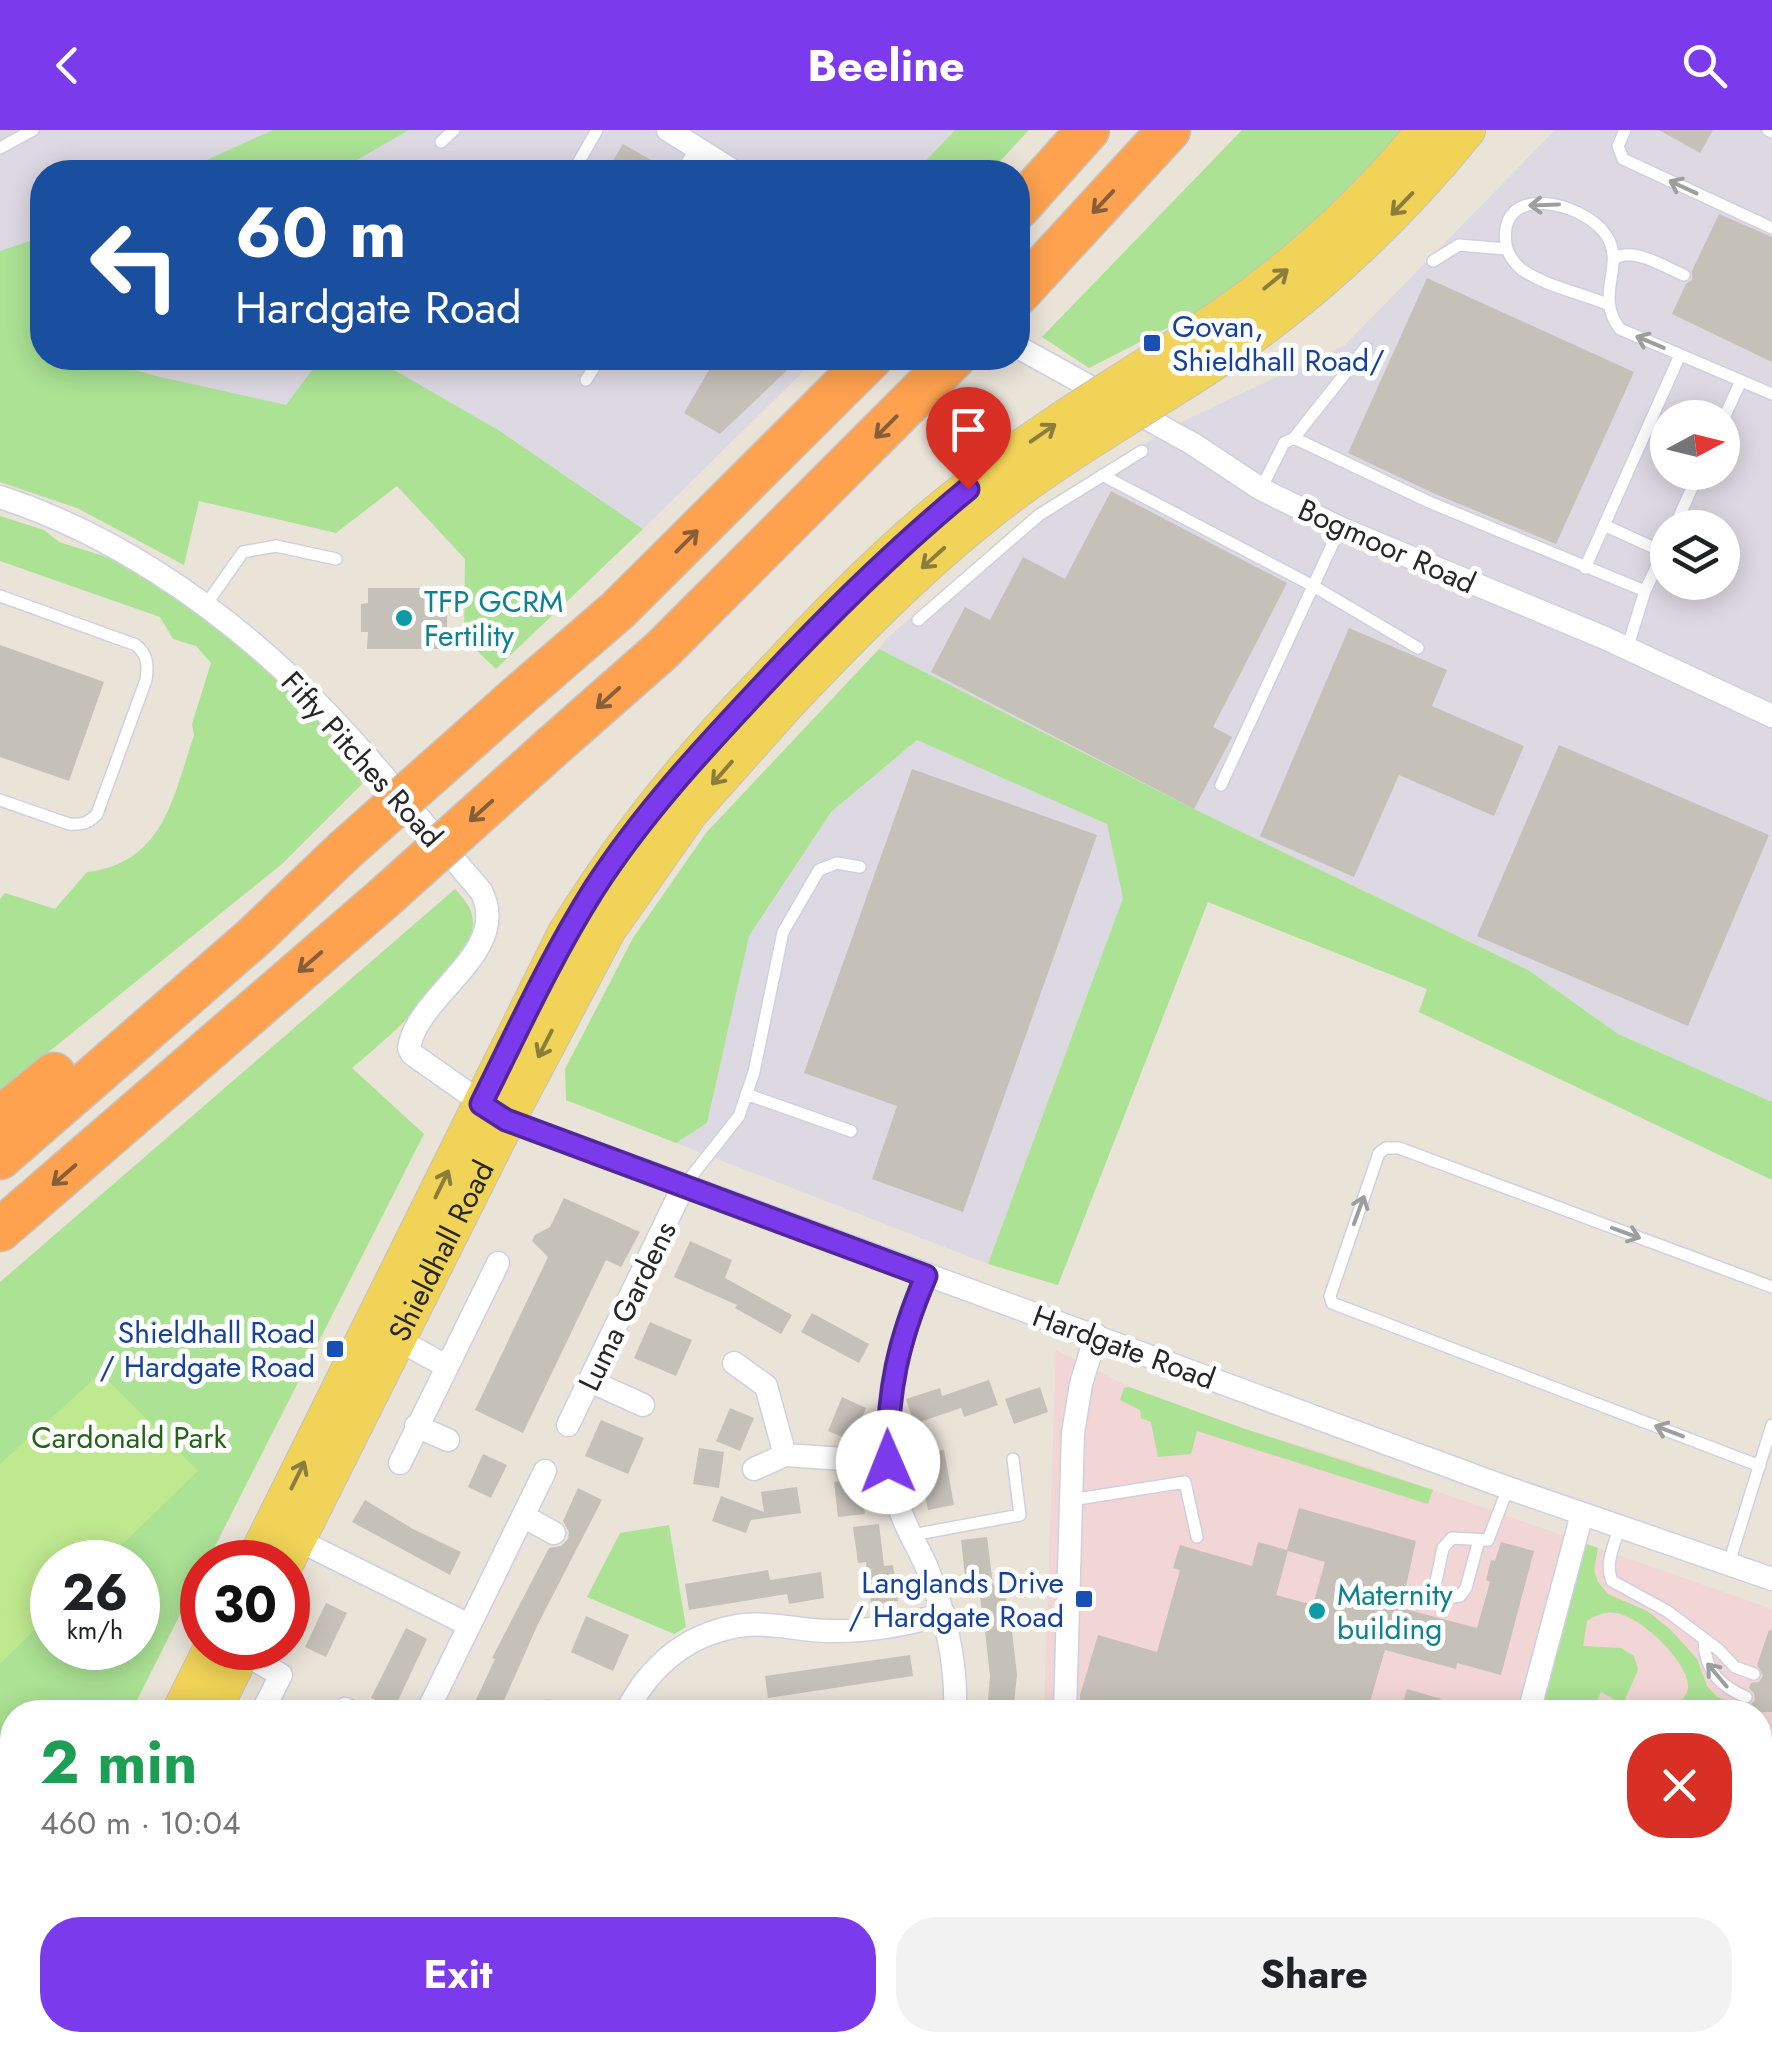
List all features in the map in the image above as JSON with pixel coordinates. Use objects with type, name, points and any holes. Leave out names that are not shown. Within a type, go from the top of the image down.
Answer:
[{"type":"highway","points":[[1030,195],[1088,130]]},
{"type":"highway","points":[[1030,280],[1169,130]]},
{"type":"highway","points":[[0,1158],[254,937],[345,850],[618,610],[859,370]]},
{"type":"highway","points":[[0,1230],[384,898],[662,650],[942,370]]},
{"type":"highway","points":[[0,1118],[240,922],[345,850]]},
{"type":"main road","name":"Shieldhall Road","points":[[1175,367],[1238,308],[1326,238],[1364,202],[1426,130]]},
{"type":"main road","name":"Shieldhall Road","points":[[296,1540],[397,1339],[566,935],[596,886],[667,790],[706,744],[776,693],[887,557],[968,489],[1066,417],[1269,324],[1333,271],[1405,202],[1466,130]]},
{"type":"main road","name":"Shieldhall Road","points":[[267,1540],[493,1112]]},
{"type":"main road","points":[[191,1700],[215,1670]]},
{"type":"main road","points":[[215,1700],[225,1670]]},
{"type":"street","points":[[668,130],[716,160]]},
{"type":"street","name":"Bogmoor Road","points":[[1030,354],[1193,444],[1261,489],[1340,528],[1627,649],[1772,716]]},
{"type":"street","name":"Fifty Pitches Road","points":[[0,497],[101,540],[169,580],[262,652],[326,712],[482,891],[488,913],[484,935],[420,1022],[409,1048],[493,1112]]},
{"type":"street","name":"Hardgate Road","points":[[493,1112],[926,1276],[1508,1488],[1772,1579]]},
{"type":"street","name":"Luma Gardens","points":[[568,1425],[683,1187]]},
{"type":"street","points":[[400,1463],[498,1263]]},
{"type":"street","points":[[926,1276],[892,1380],[887,1417],[888,1462],[902,1516],[944,1614],[953,1661],[954,1700]]},
{"type":"street","points":[[1069,1700],[1074,1686],[1074,1433],[1080,1384],[1096,1336]]},
{"type":"street","points":[[397,1339],[446,1366]]},
{"type":"street","points":[[734,1363],[766,1386],[785,1455]]},
{"type":"street","points":[[590,1381],[643,1405]]},
{"type":"street","points":[[416,1426],[448,1440]]},
{"type":"street","points":[[754,1469],[785,1455],[888,1462]]},
{"type":"street","points":[[433,1700],[544,1472]]},
{"type":"street","points":[[1532,1700],[1582,1514]]},
{"type":"street","points":[[523,1516],[554,1533]]},
{"type":"street","points":[[310,1559],[469,1626]]},
{"type":"street","points":[[632,1700],[663,1658],[700,1636],[745,1625],[865,1631],[944,1614]]},
{"type":"street","points":[[268,1700],[281,1675],[272,1670]]},
{"type":"lane","points":[[0,148],[33,130]]},
{"type":"lane","points":[[441,142],[454,130]]},
{"type":"lane","points":[[579,160],[597,130]]},
{"type":"lane","points":[[1625,130],[1618,146],[1623,160],[1772,228]]},
{"type":"lane","points":[[689,160],[696,147]]},
{"type":"lane","points":[[1607,304],[1518,267],[1506,249],[1505,230],[1511,216],[1522,207],[1556,203],[1591,219],[1608,236],[1615,258],[1607,304],[1610,317],[1620,330],[1772,394]]},
{"type":"lane","points":[[1433,260],[1460,245],[1506,249]]},
{"type":"lane","points":[[1615,258],[1631,254],[1684,275]]},
{"type":"lane","points":[[1261,489],[1284,443],[1294,438],[1366,348]]},
{"type":"lane","points":[[1586,568],[1680,355]]},
{"type":"lane","points":[[586,380],[592,370]]},
{"type":"lane","points":[[1732,400],[1741,381]]},
{"type":"lane","points":[[1294,438],[1413,494],[1646,591]]},
{"type":"lane","points":[[918,620],[1039,516],[1142,451]]},
{"type":"lane","points":[[1102,476],[1315,587],[1418,648]]},
{"type":"lane","points":[[1604,524],[1650,541]]},
{"type":"lane","points":[[1221,786],[1340,528]]},
{"type":"lane","points":[[204,607],[243,552],[276,546],[336,559]]},
{"type":"lane","points":[[1627,649],[1650,582]]},
{"type":"lane","points":[[0,596],[136,645],[148,664],[122,747],[97,814],[91,820],[81,825],[69,824],[0,800]]},
{"type":"lane","points":[[683,1187],[739,1116],[754,1072],[783,932],[819,870],[837,863],[860,868]]},
{"type":"lane","points":[[746,1094],[851,1131]]},
{"type":"lane","points":[[1760,1466],[1332,1302],[1330,1296],[1379,1153],[1386,1148],[1399,1148],[1772,1287]]},
{"type":"lane","points":[[1729,1564],[1772,1425]]},
{"type":"lane","points":[[912,1535],[1020,1515],[1013,1459]]},
{"type":"lane","points":[[1072,1500],[1185,1482],[1196,1537]]},
{"type":"lane","points":[[1479,1540],[1466,1588],[1460,1596],[1446,1598],[1434,1591],[1443,1548],[1452,1538],[1488,1540],[1508,1488]]},
{"type":"lane","points":[[1620,1526],[1610,1559],[1612,1580],[1667,1610],[1735,1667],[1754,1674]]},
{"type":"lane","points":[[1704,1641],[1704,1659],[1711,1671],[1732,1691],[1746,1697]]},
{"type":"shaded area","points":[[0,130],[955,130],[926,160],[30,160],[30,341],[0,333]]},
{"type":"shaded area","points":[[1555,130],[1772,130],[1772,1102],[1618,1034],[1528,970],[1194,809],[879,649],[1036,510],[1177,424],[1345,345]]},
{"type":"shaded area","points":[[135,370],[805,370],[643,529],[551,469]]},
{"type":"shaded area","points":[[917,740],[1108,824],[1123,898],[988,1264],[676,1143],[707,1123],[748,936],[831,812]]},
{"type":"shaded area","points":[[1056,1350],[1129,1387],[1245,1429],[1345,1459],[1772,1609],[1772,1700],[1044,1700]]},
{"type":"green space","points":[[273,130],[409,130],[357,160],[207,160]]},
{"type":"green space","points":[[955,130],[1029,130],[1001,160],[926,160]]},
{"type":"green space","points":[[1242,130],[1406,130],[1314,227],[1212,305],[1089,368],[1042,337]]},
{"type":"green space","points":[[30,241],[30,370],[135,370],[286,405],[312,370],[394,370],[498,430],[643,529],[496,669],[464,638],[465,559],[397,486],[336,533],[199,501],[184,565],[77,508],[0,482],[0,251]]},
{"type":"green space","points":[[0,516],[44,530],[59,542],[129,564],[207,619],[256,657],[319,716],[366,780],[282,864],[0,1091],[0,899],[5,893],[55,909],[87,872],[133,856],[149,841],[162,823],[179,781],[211,663],[196,646],[173,639],[160,617],[0,561]]},
{"type":"green space","points":[[879,649],[1194,809],[1528,970],[1618,1034],[1772,1102],[1772,1180],[1419,1012],[1427,989],[1208,902],[1058,1285],[988,1264],[1123,898],[1107,824],[917,740],[831,812],[749,936],[707,1123],[676,1143],[566,1100],[565,1069],[633,938],[706,833]]},
{"type":"green space","name":"Cardonald Park","points":[[455,889],[473,918],[469,941],[424,1002],[352,1068],[424,1134],[218,1540],[180,1540],[180,1615],[160,1654],[160,1540],[30,1540],[30,1670],[152,1670],[137,1700],[0,1700],[0,1282]]},
{"type":"green space","points":[[101,1373],[198,1471],[127,1540],[30,1540],[30,1635],[0,1664],[0,1464]]},
{"type":"green space","points":[[1124,1388],[1433,1490],[1428,1504],[1197,1431],[1191,1454],[1158,1457],[1151,1422],[1141,1418],[1140,1410],[1120,1400]]},
{"type":"green space","points":[[669,1525],[686,1627],[674,1634],[587,1597],[620,1533]]},
{"type":"green space","points":[[1584,1543],[1598,1548],[1594,1570],[1608,1594],[1647,1611],[1671,1630],[1697,1659],[1707,1686],[1726,1700],[1682,1700],[1688,1689],[1687,1678],[1673,1654],[1638,1622],[1611,1613],[1587,1621],[1583,1646],[1621,1648],[1634,1656],[1638,1670],[1625,1700],[1601,1692],[1597,1700],[1545,1700]]},
{"type":"building","points":[[1659,130],[1713,130],[1700,153]]},
{"type":"building","points":[[623,144],[651,160],[613,160]]},
{"type":"building","points":[[1719,214],[1772,237],[1772,362],[1672,314],[1686,284],[1692,280],[1692,271]]},
{"type":"building","points":[[1427,278],[1634,372],[1556,544],[1348,453]]},
{"type":"building","points":[[709,370],[787,370],[720,434],[684,413]]},
{"type":"building","points":[[1111,491],[1287,583],[1213,727],[1232,737],[1194,809],[931,672],[965,607],[990,620],[1023,557],[1065,579]]},
{"type":"building","name":"TFP GCRM Fertility","points":[[368,588],[447,588],[447,649],[367,649],[368,632],[361,632],[361,604],[368,603]]},
{"type":"building","points":[[1349,628],[1447,670],[1432,706],[1524,746],[1494,816],[1399,775],[1354,877],[1260,836]]},
{"type":"building","points":[[0,645],[104,682],[69,781],[0,757]]},
{"type":"building","points":[[1559,745],[1769,835],[1688,1026],[1477,936]]},
{"type":"building","points":[[912,769],[1097,835],[963,1212],[872,1179],[897,1106],[804,1073]]},
{"type":"building","points":[[564,1198],[640,1232],[621,1267],[606,1260],[523,1433],[475,1410],[548,1257],[532,1241],[550,1227]]},
{"type":"building","points":[[690,1241],[732,1260],[725,1278],[792,1315],[781,1334],[735,1308],[737,1305],[674,1277]]},
{"type":"building","points":[[812,1313],[869,1344],[859,1363],[801,1332]]},
{"type":"building","points":[[650,1322],[692,1340],[676,1376],[634,1358]]},
{"type":"building","points":[[989,1380],[998,1405],[964,1417],[961,1408],[914,1424],[906,1399],[940,1388],[942,1396]]},
{"type":"building","points":[[1040,1387],[1048,1412],[1014,1424],[1005,1399]]},
{"type":"building","points":[[842,1397],[866,1408],[852,1441],[828,1431]]},
{"type":"building","points":[[730,1408],[754,1418],[740,1451],[716,1441]]},
{"type":"building","points":[[601,1420],[644,1438],[628,1474],[585,1456]]},
{"type":"building","points":[[699,1448],[724,1452],[719,1488],[693,1484]]},
{"type":"building","points":[[944,1450],[954,1505],[928,1510],[917,1454]]},
{"type":"building","points":[[483,1454],[507,1465],[491,1498],[468,1487]]},
{"type":"building","points":[[860,1478],[865,1514],[838,1517],[834,1482]]},
{"type":"building","points":[[797,1487],[801,1513],[751,1520],[746,1533],[712,1521],[721,1496],[764,1512],[761,1492]]},
{"type":"building","points":[[578,1488],[602,1500],[538,1624],[504,1700],[476,1700],[495,1659],[492,1658],[549,1548],[561,1546],[568,1539],[563,1521]]},
{"type":"building","points":[[365,1500],[461,1552],[450,1575],[352,1522]]},
{"type":"building","name":"Maternity building","points":[[1299,1508],[1416,1541],[1401,1608],[1477,1628],[1490,1582],[1486,1580],[1491,1560],[1495,1561],[1501,1542],[1534,1551],[1501,1675],[1457,1663],[1456,1669],[1385,1650],[1370,1700],[1080,1700],[1098,1635],[1157,1652],[1180,1570],[1173,1568],[1180,1545],[1252,1566],[1258,1542],[1287,1550]],"holes":[[[1288,1551],[1325,1562],[1313,1605],[1276,1595]]]},
{"type":"building","points":[[879,1524],[884,1566],[893,1565],[898,1601],[871,1604],[866,1562],[858,1563],[853,1527]]},
{"type":"building","points":[[987,1537],[993,1585],[1003,1584],[1017,1675],[1014,1700],[988,1700],[990,1676],[976,1574],[965,1576],[961,1540]]},
{"type":"building","points":[[768,1570],[770,1580],[821,1572],[824,1598],[789,1604],[787,1594],[689,1610],[685,1584]]},
{"type":"building","points":[[326,1603],[347,1613],[326,1657],[310,1649],[310,1637]]},
{"type":"building","points":[[586,1616],[629,1635],[613,1671],[571,1652]]},
{"type":"building","points":[[406,1628],[427,1639],[398,1700],[371,1698]]},
{"type":"building","points":[[1769,1630],[1772,1631],[1772,1700],[1755,1700],[1749,1688],[1763,1676],[1757,1665]]},
{"type":"building","points":[[910,1655],[913,1676],[768,1698],[765,1676]]},
{"type":"building","points":[[1407,1689],[1441,1699],[1441,1700],[1404,1700]]},
{"type":"place","name":"Govan, Shieldhall Road/","points":[[1152,343]]},
{"type":"place","name":"TFP GCRM Fertility","points":[[404,618]]},
{"type":"place","name":"Shieldhall Road / Hardgate Road","points":[[335,1349]]},
{"type":"place","name":"Langlands Drive / Hardgate Road","points":[[1084,1599]]},
{"type":"place","name":"Maternity building","points":[[1317,1611]]},
{"type":"route","points":[[888,1462],[887,1417],[892,1380],[926,1276],[506,1120],[481,1104],[566,935],[596,886],[667,790],[789,656],[887,557],[968,489]]}]
